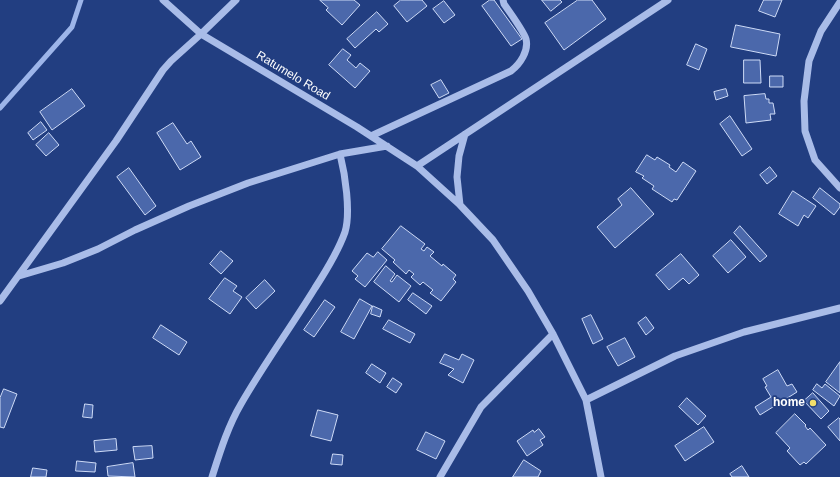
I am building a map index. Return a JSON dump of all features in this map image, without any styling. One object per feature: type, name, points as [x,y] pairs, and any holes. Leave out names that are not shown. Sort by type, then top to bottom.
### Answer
[{"type":"street","name":"Ratumelo Road","points":[[163,0],[201,34],[371,136],[417,166],[460,204],[493,240],[528,291],[553,334],[586,400],[601,477]]},
{"type":"street","points":[[0,300],[19,276],[116,141],[163,70],[236,0]]},
{"type":"street","points":[[371,136],[518,66],[523,58],[526,39],[504,4],[504,0]]},
{"type":"street","points":[[417,166],[668,0]]},
{"type":"street","points":[[840,2],[821,32],[809,61],[804,101],[805,131],[815,160],[840,188]]},
{"type":"street","points":[[460,204],[457,177],[459,156],[465,134]]},
{"type":"street","points":[[19,276],[63,263],[98,249],[188,206],[248,183],[340,154],[387,146]]},
{"type":"street","points":[[212,477],[221,448],[240,405],[320,280],[345,232],[347,217],[345,181],[340,154]]},
{"type":"street","points":[[586,400],[675,356],[744,332],[840,308]]},
{"type":"street","points":[[440,477],[481,407],[553,334]]},
{"type":"building","points":[[320,0],[354,0],[360,5],[342,25],[326,10],[328,8]]},
{"type":"building","points":[[401,0],[422,0],[427,6],[407,22],[394,6]]},
{"type":"building","points":[[490,0],[494,0],[522,39],[511,46],[482,6]]},
{"type":"building","points":[[542,0],[560,0],[562,2],[551,11]]},
{"type":"building","points":[[578,0],[592,0],[606,19],[564,50],[545,23]]},
{"type":"building","points":[[764,0],[782,0],[775,17],[759,11]]},
{"type":"building","points":[[444,1],[455,15],[444,23],[433,9]]},
{"type":"building","points":[[377,12],[388,24],[379,32],[376,29],[355,48],[347,39]]},
{"type":"building","points":[[736,25],[780,34],[776,56],[731,47]]},
{"type":"building","points":[[696,44],[707,49],[699,70],[687,65]]},
{"type":"building","points":[[343,49],[351,55],[347,60],[356,68],[360,63],[370,71],[355,88],[329,65]]},
{"type":"building","points":[[744,60],[760,60],[761,83],[744,83]]},
{"type":"building","points":[[770,76],[783,76],[783,87],[770,87]]},
{"type":"building","points":[[441,80],[449,93],[439,98],[431,85]]},
{"type":"building","points":[[72,89],[85,106],[52,130],[40,112]]},
{"type":"building","points":[[726,89],[728,96],[716,100],[714,92]]},
{"type":"building","points":[[765,94],[766,99],[769,99],[769,103],[773,103],[775,114],[770,114],[771,120],[746,123],[744,96]]},
{"type":"building","points":[[730,116],[752,149],[742,156],[720,124]]},
{"type":"building","points":[[41,122],[47,130],[33,140],[28,133]]},
{"type":"building","points":[[173,123],[187,144],[191,141],[201,157],[180,170],[157,133]]},
{"type":"building","points":[[49,133],[59,145],[46,156],[36,145]]},
{"type":"building","points":[[647,155],[655,160],[657,157],[670,165],[669,167],[676,172],[683,162],[696,171],[677,200],[674,199],[672,202],[652,189],[654,186],[642,178],[644,176],[636,172]]},
{"type":"building","points":[[770,167],[777,176],[767,184],[760,175]]},
{"type":"building","points":[[129,168],[156,206],[145,215],[117,177]]},
{"type":"building","points":[[631,188],[654,214],[615,248],[597,227],[622,205],[618,199]]},
{"type":"building","points":[[820,188],[840,204],[840,207],[834,215],[813,198]]},
{"type":"building","points":[[793,191],[816,206],[808,218],[804,215],[798,226],[779,214]]},
{"type":"building","points":[[401,226],[425,244],[421,249],[424,251],[427,247],[434,252],[430,256],[442,266],[443,264],[456,275],[453,279],[456,282],[441,301],[430,293],[433,290],[423,282],[420,285],[411,277],[414,274],[409,270],[406,274],[393,262],[395,260],[382,249]]},
{"type":"building","points":[[740,226],[767,256],[760,262],[734,233]]},
{"type":"building","points":[[731,240],[746,257],[728,273],[713,256]]},
{"type":"building","points":[[221,251],[233,261],[221,274],[210,264]]},
{"type":"building","points":[[378,252],[387,260],[365,287],[355,279],[358,276],[352,271],[367,253],[373,257]]},
{"type":"building","points":[[681,254],[699,275],[689,284],[683,278],[669,290],[656,275]]},
{"type":"building","points":[[386,266],[395,274],[390,281],[392,282],[397,275],[411,286],[399,302],[374,282]]},
{"type":"building","points":[[225,278],[237,286],[233,291],[242,297],[230,314],[209,299]]},
{"type":"building","points":[[265,280],[275,291],[256,309],[246,298]]},
{"type":"building","points":[[413,293],[432,306],[426,314],[408,300]]},
{"type":"building","points":[[360,299],[372,306],[354,339],[341,332]]},
{"type":"building","points":[[325,300],[335,307],[314,337],[304,330]]},
{"type":"building","points":[[373,306],[382,310],[380,317],[371,314]]},
{"type":"building","points":[[591,315],[603,339],[593,344],[582,319]]},
{"type":"building","points":[[646,317],[654,328],[646,335],[638,323]]},
{"type":"building","points":[[389,320],[415,334],[410,343],[383,329]]},
{"type":"building","points":[[161,325],[187,342],[179,355],[153,338]]},
{"type":"building","points":[[625,338],[635,357],[618,366],[607,347]]},
{"type":"building","points":[[445,354],[459,360],[462,354],[474,360],[463,383],[448,375],[454,369],[440,363]]},
{"type":"building","points":[[840,362],[840,393],[826,382]]},
{"type":"building","points":[[372,364],[386,373],[380,383],[366,373]]},
{"type":"building","points":[[778,370],[787,386],[792,384],[797,392],[760,415],[755,407],[771,397],[765,387],[767,386],[763,379]]},
{"type":"building","points":[[393,378],[402,384],[396,393],[387,387]]},
{"type":"building","points":[[817,384],[822,388],[825,384],[840,396],[834,406],[813,390]]},
{"type":"building","points":[[4,389],[17,394],[4,428],[0,427],[0,398]]},
{"type":"building","points":[[813,393],[829,411],[821,419],[804,401]]},
{"type":"building","points":[[687,398],[706,416],[698,425],[679,407]]},
{"type":"building","points":[[85,404],[93,405],[92,418],[83,417]]},
{"type":"building","points":[[318,410],[338,415],[331,441],[311,436]]},
{"type":"building","points":[[795,414],[806,425],[805,426],[808,430],[810,428],[826,445],[806,464],[804,462],[800,465],[787,451],[790,448],[776,433]]},
{"type":"building","points":[[839,418],[840,419],[840,441],[828,427]]},
{"type":"building","points":[[704,427],[714,442],[685,461],[675,446]]},
{"type":"building","points":[[539,429],[545,437],[540,440],[543,445],[527,456],[517,441],[533,430],[534,432]]},
{"type":"building","points":[[426,432],[445,441],[436,459],[417,450]]},
{"type":"building","points":[[116,439],[117,450],[95,452],[94,441]]},
{"type":"building","points":[[152,446],[153,458],[135,460],[133,447]]},
{"type":"building","points":[[333,454],[343,455],[342,465],[331,464]]},
{"type":"building","points":[[524,460],[541,471],[538,477],[513,477]]},
{"type":"building","points":[[77,461],[96,463],[95,472],[76,471]]},
{"type":"building","points":[[133,463],[135,477],[108,476],[107,467]]},
{"type":"building","points":[[742,466],[749,477],[732,477],[730,474]]},
{"type":"building","points":[[33,468],[47,470],[46,477],[31,477]]},
{"type":"waterway","points":[[0,108],[72,27],[81,0]]},
{"type":"place","name":"home","points":[[813,403]]}]
